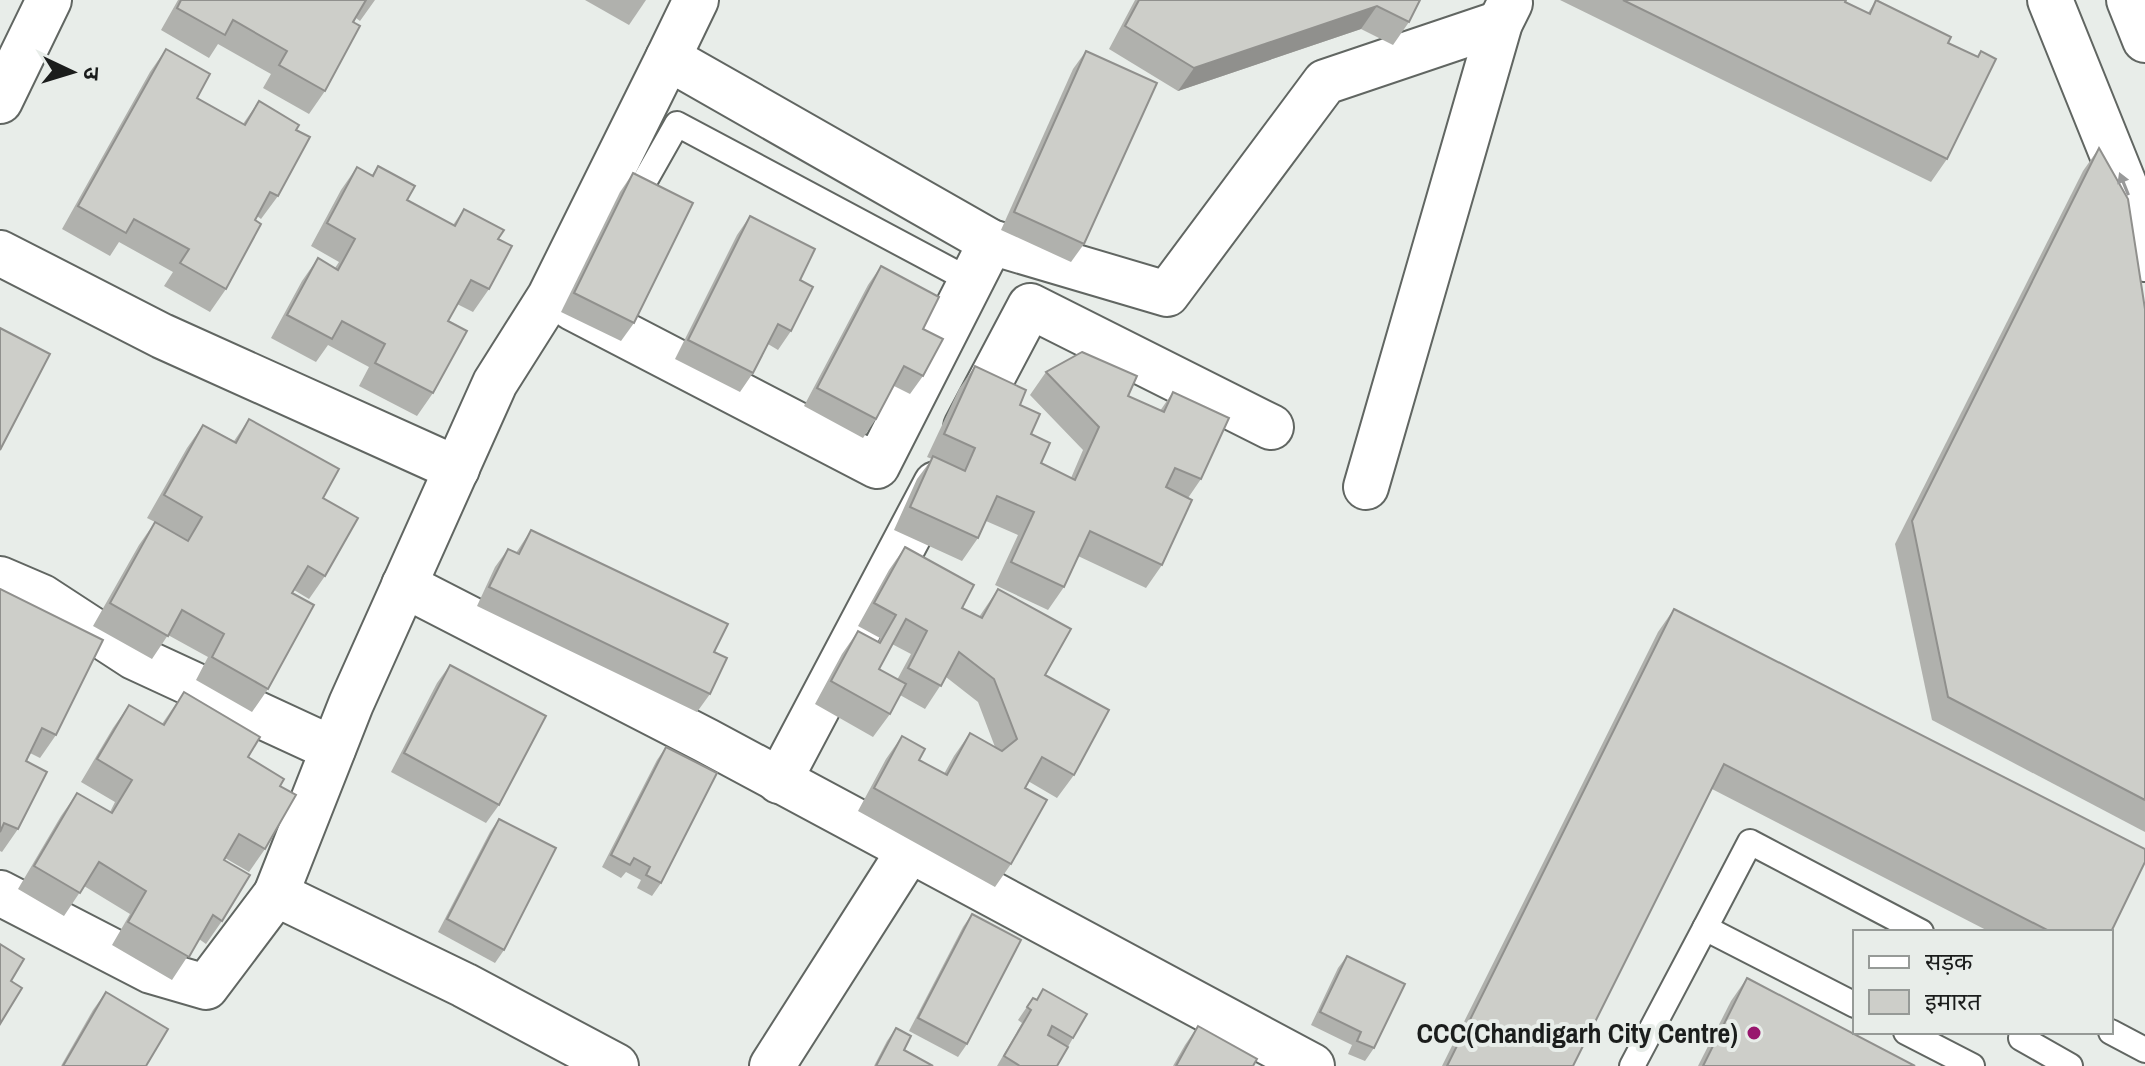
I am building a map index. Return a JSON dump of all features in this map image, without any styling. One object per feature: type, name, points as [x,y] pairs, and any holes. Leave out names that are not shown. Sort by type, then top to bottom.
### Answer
[{"type":"street","points":[[0,101],[49,0]]},
{"type":"street","points":[[0,893],[151,971],[206,987],[276,894],[333,749],[495,383],[570,295],[668,58],[696,0]]},
{"type":"street","points":[[2129,0],[2145,40]]},
{"type":"street","points":[[2063,6],[2129,196],[2145,259]]},
{"type":"street","points":[[668,58],[991,242],[1167,294],[1325,82],[1506,11]]},
{"type":"street","points":[[1366,487],[1506,11]]},
{"type":"street","points":[[570,295],[877,466],[991,242]]},
{"type":"street","points":[[0,253],[162,336],[457,469]]},
{"type":"street","points":[[779,781],[1030,306],[1271,427]]},
{"type":"street","points":[[0,579],[42,597],[134,657],[333,749]]},
{"type":"street","points":[[404,585],[1312,1066]]},
{"type":"street","points":[[772,1066],[909,851]]},
{"type":"street","points":[[276,894],[464,985],[616,1066]]},
{"type":"lane","points":[[617,229],[677,124],[971,281]]},
{"type":"lane","points":[[1632,1066],[1750,842],[1917,930]]},
{"type":"lane","points":[[1705,928],[1853,1004]]},
{"type":"lane","points":[[2113,1033],[2145,1050]]},
{"type":"lane","points":[[1910,1034],[1972,1066]]},
{"type":"lane","points":[[2021,1038],[2070,1066]]},
{"type":"building","points":[[181,0],[366,0],[353,22],[360,26],[325,91],[279,65],[287,51],[233,20],[225,35],[177,8]]},
{"type":"building","points":[[1139,0],[1420,0],[1409,22],[1377,6],[1194,68],[1125,26]]},
{"type":"building","points":[[1623,0],[1846,0],[1870,14],[1876,0],[1951,37],[1948,43],[1978,57],[1981,51],[1996,59],[1947,159]]},
{"type":"building","points":[[166,49],[210,74],[197,98],[245,125],[259,101],[299,125],[296,130],[310,137],[278,196],[270,192],[255,220],[261,224],[226,289],[180,263],[189,249],[134,219],[126,233],[78,206]]},
{"type":"building","points":[[1086,51],[1157,83],[1084,244],[1014,212]]},
{"type":"building","points":[[2099,148],[2128,199],[2145,309],[2145,800],[1948,697],[1912,521]]},
{"type":"building","points":[[378,166],[415,186],[407,200],[455,226],[464,209],[504,230],[498,239],[512,246],[489,289],[471,280],[448,321],[467,331],[433,393],[375,363],[385,344],[342,321],[332,339],[287,315],[318,258],[338,270],[355,239],[327,223],[357,167],[373,176]]},
{"type":"building","points":[[633,173],[693,203],[634,323],[574,293]]},
{"type":"building","points":[[750,216],[815,249],[800,280],[813,287],[791,331],[778,324],[753,373],[688,340]]},
{"type":"building","points":[[881,266],[939,297],[923,329],[943,339],[923,376],[904,366],[876,419],[817,388]]},
{"type":"building","points":[[0,328],[50,354],[0,450]]},
{"type":"building","points":[[1082,352],[1137,376],[1128,396],[1164,412],[1173,392],[1229,418],[1201,479],[1175,468],[1166,487],[1192,500],[1162,565],[1090,531],[1064,587],[1011,562],[1034,512],[997,496],[978,538],[910,507],[933,456],[965,471],[975,448],[944,434],[975,366],[1026,390],[1020,405],[1040,414],[1031,434],[1050,443],[1041,463],[1075,480],[1099,427],[1046,372]]},
{"type":"building","points":[[249,419],[339,469],[323,498],[358,518],[325,576],[308,566],[292,593],[314,605],[268,689],[212,657],[224,634],[182,610],[168,636],[110,603],[155,522],[188,541],[202,517],[164,495],[203,425],[236,443]]},
{"type":"building","points":[[531,530],[728,624],[714,652],[727,658],[710,694],[489,587],[508,549],[519,554]]},
{"type":"building","points":[[905,547],[974,585],[962,608],[982,618],[998,589],[1071,629],[1045,675],[1109,710],[1074,775],[1042,757],[1025,788],[1047,800],[1011,864],[874,788],[902,736],[925,749],[919,760],[947,775],[970,733],[1002,751],[1017,739],[994,679],[959,652],[941,686],[908,668],[927,631],[906,619],[879,669],[906,684],[890,714],[831,681],[858,631],[880,643],[896,615],[874,603]]},
{"type":"building","points":[[0,589],[103,640],[56,735],[42,728],[26,761],[47,772],[18,829],[4,823],[0,832]]},
{"type":"building","points":[[1674,609],[2145,849],[2145,862],[2112,930],[2047,930],[1724,764],[1573,1066],[1447,1066]]},
{"type":"building","points":[[450,665],[546,716],[499,805],[404,753]]},
{"type":"building","points":[[184,692],[260,737],[248,757],[284,779],[280,786],[296,795],[265,849],[239,834],[224,860],[250,875],[222,921],[213,915],[189,957],[128,922],[146,891],[99,862],[80,893],[34,866],[77,793],[112,813],[132,780],[97,759],[129,705],[164,725]]},
{"type":"building","points":[[666,747],[717,773],[661,883],[646,875],[650,867],[634,858],[630,865],[611,855]]},
{"type":"building","points":[[499,819],[556,848],[504,950],[447,919]]},
{"type":"building","points":[[972,914],[1021,940],[967,1044],[918,1018]]},
{"type":"building","points":[[0,944],[24,959],[11,981],[22,988],[0,1024]]},
{"type":"building","points":[[1347,956],[1405,984],[1374,1048],[1357,1041],[1361,1032],[1320,1012]]},
{"type":"building","points":[[1747,978],[1915,1066],[1703,1066]]},
{"type":"building","points":[[1043,989],[1087,1014],[1073,1038],[1052,1026],[1048,1035],[1068,1047],[1057,1066],[1020,1066],[1004,1056],[1031,1010],[1027,1007],[1033,998],[1037,1000]]},
{"type":"building","points":[[106,992],[168,1029],[146,1066],[63,1066]]},
{"type":"building","points":[[1198,1026],[1257,1059],[1253,1066],[1176,1066]]},
{"type":"building","points":[[896,1028],[911,1036],[904,1050],[933,1066],[876,1066]]},
{"type":"place","name":"CCC(Chandigarh City Centre)","points":[[1754,1033]]}]
